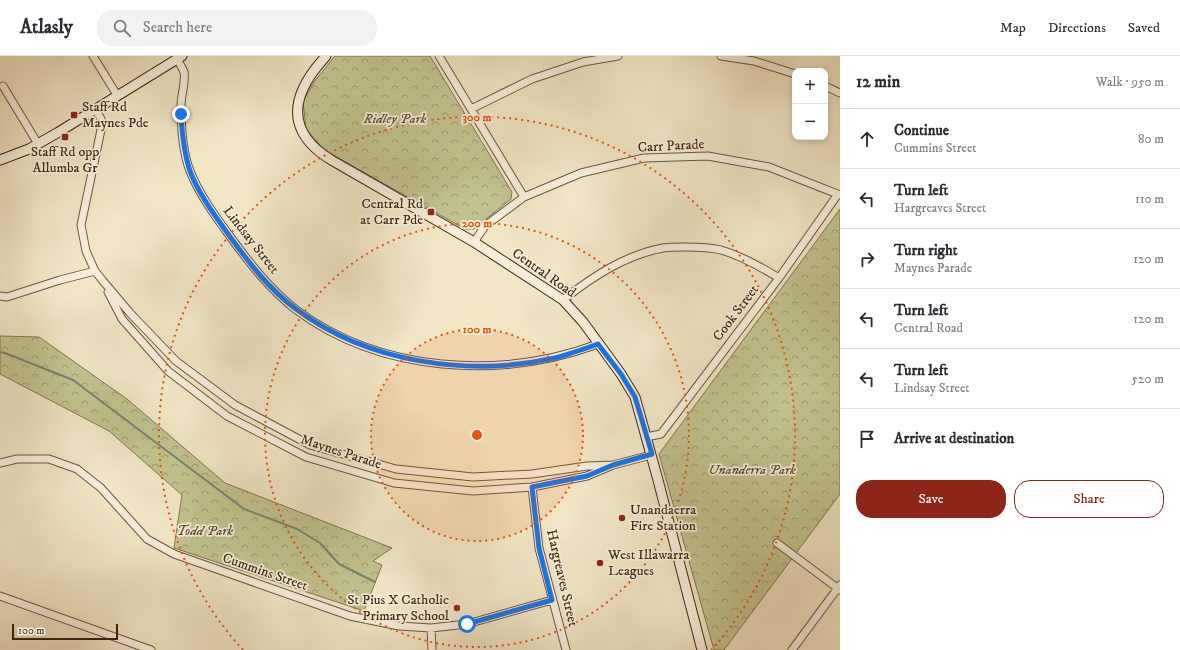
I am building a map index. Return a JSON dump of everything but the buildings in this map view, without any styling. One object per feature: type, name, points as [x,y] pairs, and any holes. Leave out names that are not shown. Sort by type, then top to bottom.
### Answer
[{"type":"main road","name":"Central Road","points":[[326,56],[310,76],[299,98],[299,121],[301,131],[306,139],[321,154],[474,242],[563,300],[578,315],[621,374],[635,397],[652,454],[702,650]]},
{"type":"main road","points":[[0,160],[38,144],[179,57]]},
{"type":"street","points":[[93,56],[117,96]]},
{"type":"street","points":[[438,56],[524,197]]},
{"type":"street","points":[[471,109],[532,79],[583,62],[618,56]]},
{"type":"street","points":[[721,56],[754,61],[792,73]]},
{"type":"street","name":"Lindsay Street","points":[[179,57],[184,73],[181,104],[182,130],[185,152],[190,171],[210,209],[252,267],[270,286],[296,309],[332,332],[369,347],[400,357],[438,363],[488,366],[522,363],[555,358],[598,344]]},
{"type":"street","points":[[3,86],[38,144]]},
{"type":"street","points":[[828,87],[840,93]]},
{"type":"street","name":"Maynes Parade","points":[[95,109],[101,118],[102,125],[81,225],[86,251],[95,271],[130,313],[176,361],[235,405],[310,445],[396,469],[473,477],[532,474],[587,466],[613,465]]},
{"type":"street","name":"Carr Parade","points":[[474,242],[485,226],[524,197],[581,173],[644,158],[708,156],[769,168],[839,195]]},
{"type":"street","name":"Cook Street","points":[[646,437],[661,434],[779,278],[839,195]]},
{"type":"street","points":[[563,300],[581,286],[613,266],[637,255],[664,248],[698,246],[721,250],[754,263],[779,278]]},
{"type":"street","points":[[0,296],[7,297],[60,280],[95,271]]},
{"type":"street","name":"Maynes Parade","points":[[103,282],[122,319],[168,371],[228,416],[306,457],[394,483],[473,491],[532,487],[587,476],[613,465],[652,454]]},
{"type":"street","name":"Cummins Street","points":[[0,463],[17,459],[49,459],[77,469],[101,488],[147,539],[174,554],[350,616],[400,626],[431,628],[467,624],[552,600]]},
{"type":"street","name":"Hargreaves Street","points":[[532,487],[539,548],[566,650]]},
{"type":"street","points":[[777,543],[839,588],[792,650]]},
{"type":"street","points":[[0,596],[151,650]]},
{"type":"street","points":[[431,628],[432,650]]},
{"type":"green space","name":"Ridley Park","points":[[335,56],[430,56],[512,192],[511,199],[474,229],[465,229],[324,150],[306,129],[303,101],[314,82]]},
{"type":"green space","name":"Unanderra Park","points":[[840,209],[840,494],[724,650],[714,650],[659,454]]},
{"type":"green space","name":"Todd Park","points":[[0,336],[39,337],[127,399],[225,483],[392,548],[373,561],[382,565],[364,611],[174,548],[182,495],[109,431],[0,374]]},
{"type":"waterway","points":[[0,352],[73,380],[244,509],[297,529],[320,543],[339,564],[375,582]]},
{"type":"place","name":"Staff Rd Maynes Pde","points":[[74,115]]},
{"type":"place","name":"Staff Rd opp Allumba Gr","points":[[65,137]]},
{"type":"place","name":"Central Rd at Carr Pde","points":[[431,212]]},
{"type":"place","name":"Unandaerra Fire Station","points":[[622,518]]},
{"type":"place","name":"West Illawarra Leagues","points":[[600,563]]},
{"type":"place","name":"St Pius X Catholic Primary School","points":[[457,608]]},
{"type":"route","points":[[181,114],[185,152],[190,171],[210,209],[252,267],[270,286],[296,309],[332,332],[369,347],[400,357],[462,365],[488,366],[555,358],[598,344],[621,374],[635,397],[652,454],[613,465],[587,476],[532,487],[539,548],[552,600],[467,624]]}]
